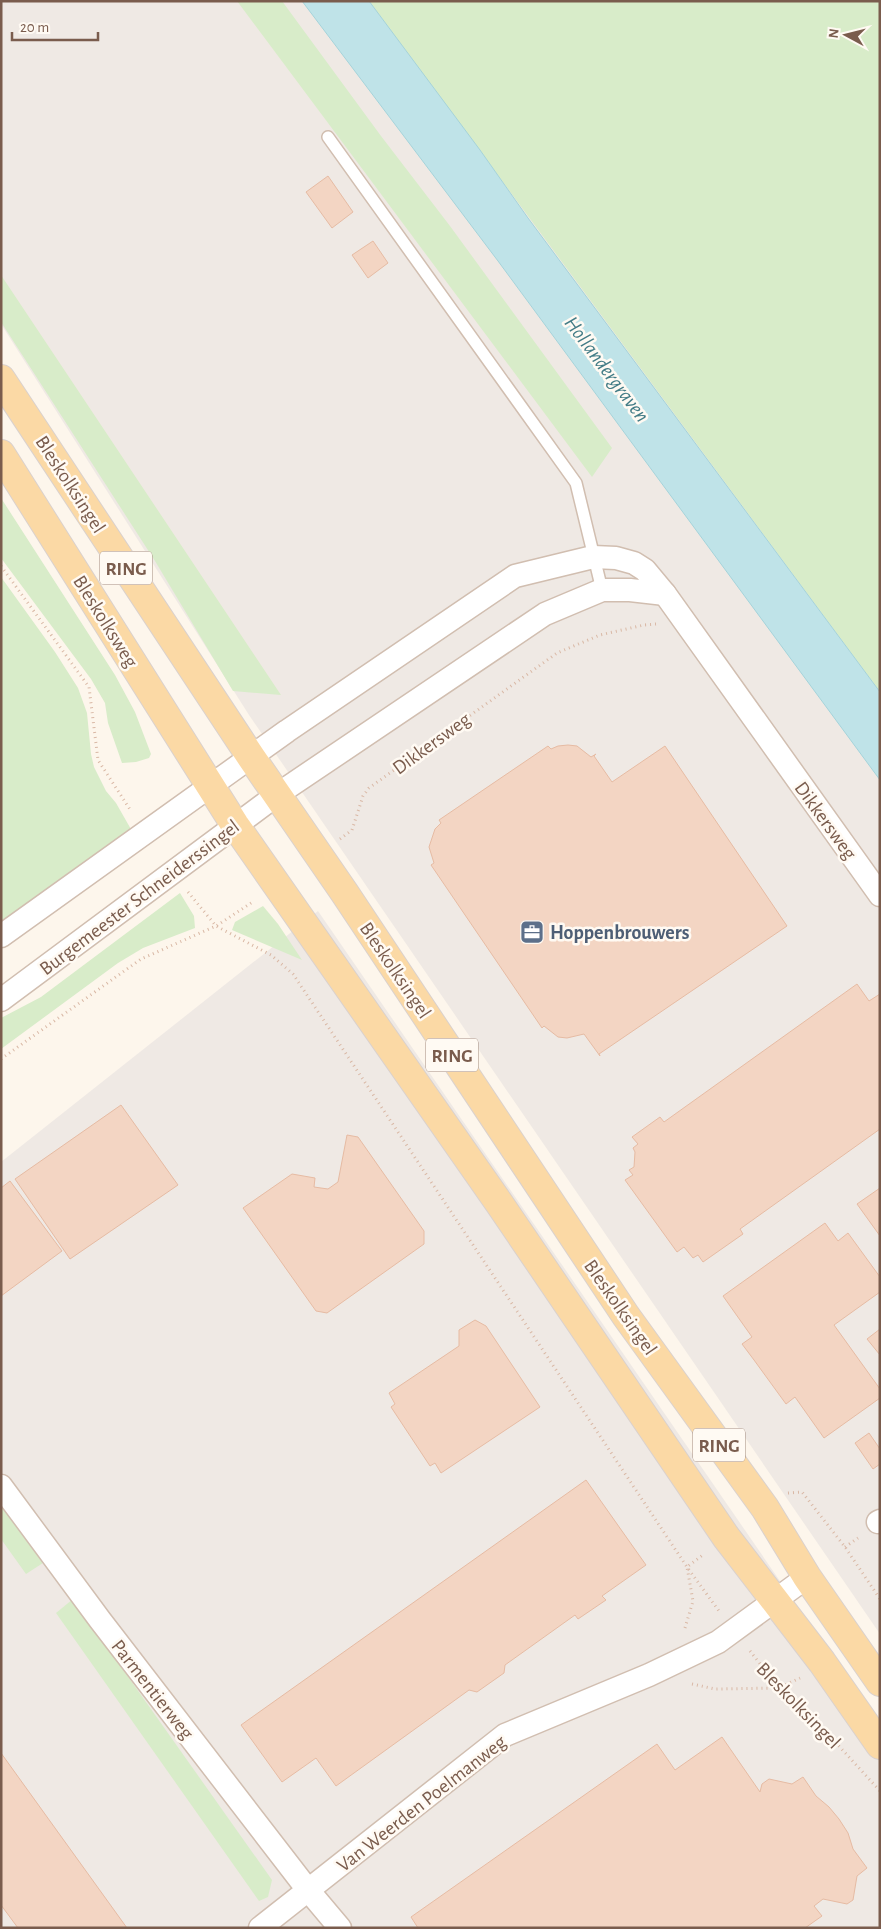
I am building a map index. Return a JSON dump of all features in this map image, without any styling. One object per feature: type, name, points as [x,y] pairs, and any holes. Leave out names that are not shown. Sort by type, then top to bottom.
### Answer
[{"type":"main road","name":"Bleskolksingel","points":[[1,379],[251,757],[278,794],[626,1316],[765,1508],[808,1577],[880,1682]]},
{"type":"main road","name":"Bleskolksweg","points":[[1,454],[211,787]]},
{"type":"main road","name":"Bleskolksingel","points":[[211,787],[235,825],[499,1203],[726,1537],[822,1662],[880,1745]]},
{"type":"street","name":"Dikkersweg","points":[[251,757],[514,576],[593,557],[616,558],[645,570],[665,594],[880,895]]},
{"type":"street","name":"Dikkersweg","points":[[278,794],[545,614],[602,590],[630,590],[665,594]]},
{"type":"street","points":[[1,936],[251,757]]},
{"type":"street","name":"Burgemeester Schneiderssingel","points":[[1,1000],[278,794]]},
{"type":"street","name":"Parmentierweg","points":[[1,1486],[100,1620],[308,1890],[340,1928]]},
{"type":"street","name":"Van Weerden Poelmanweg","points":[[260,1928],[505,1735],[649,1675],[718,1642],[808,1577]]},
{"type":"lane","points":[[328,137],[576,483],[602,590]]},
{"type":"path","points":[[1,566],[89,687],[98,760],[146,832]]},
{"type":"path","name":"Dikkersweg","points":[[318,854],[352,830],[363,796],[369,788],[556,653],[600,635],[644,625],[686,623]]},
{"type":"path","name":"Bleskolksingel","points":[[173,871],[216,926],[271,954],[293,974],[682,1558],[733,1631],[779,1688],[838,1745],[880,1791]]},
{"type":"path","points":[[1,1060],[142,959],[216,926],[276,884]]},
{"type":"path","points":[[649,1675],[715,1688],[779,1688]]},
{"type":"shaded area","points":[[1,1],[384,1],[880,681],[880,1634],[249,715],[1,324]]},
{"type":"shaded area","points":[[318,911],[880,1726],[880,1928],[1,1928],[1,1162]]},
{"type":"green space","points":[[237,1],[282,1],[450,226],[612,448],[592,477]]},
{"type":"green space","points":[[369,1],[880,1],[880,692]]},
{"type":"green space","points":[[1,275],[281,695],[233,691],[155,561],[1,322]]},
{"type":"green space","points":[[1,498],[115,675],[135,712],[151,754],[149,758],[136,762],[122,763],[108,723],[105,703],[91,679],[1,558]]},
{"type":"green space","points":[[1,577],[55,652],[78,688],[87,713],[94,767],[106,791],[116,803],[132,831],[1,922]]},
{"type":"green space","points":[[180,893],[194,916],[195,928],[143,948],[118,963],[1,1049],[1,1018],[41,997]]},
{"type":"green space","points":[[263,906],[278,924],[302,960],[232,930],[235,922]]},
{"type":"green space","points":[[1,1496],[46,1561],[26,1574],[1,1539]]},
{"type":"green space","points":[[73,1599],[272,1880],[268,1897],[259,1901],[56,1613]]},
{"type":"water","name":"Hollandergraven","points":[[302,1],[369,1],[480,150],[528,218],[880,692],[880,780],[498,261]]},
{"type":"building","points":[[328,176],[353,212],[332,228],[306,192]]},
{"type":"building","points":[[373,241],[388,263],[368,278],[352,255]]},
{"type":"building","points":[[568,745],[577,746],[591,757],[596,754],[594,756],[612,782],[665,746],[787,926],[599,1054],[600,1056],[584,1034],[567,1038],[558,1037],[544,1026],[542,1028],[431,865],[434,863],[429,847],[435,829],[441,823],[439,820],[548,746],[551,749]]},
{"type":"building","points":[[857,984],[869,1001],[880,994],[880,1129],[740,1229],[743,1234],[703,1262],[698,1255],[693,1258],[684,1247],[677,1252],[625,1180],[633,1175],[629,1170],[634,1167],[635,1152],[633,1148],[638,1144],[632,1137],[660,1117],[664,1122]]},
{"type":"building","points":[[121,1105],[178,1185],[70,1259],[15,1179]]},
{"type":"building","points":[[347,1135],[358,1137],[424,1231],[424,1244],[327,1313],[316,1311],[243,1208],[292,1174],[315,1178],[314,1187],[328,1189],[338,1182]]},
{"type":"building","points":[[10,1181],[62,1251],[1,1296],[1,1188]]},
{"type":"building","points":[[880,1188],[880,1236],[857,1204]]},
{"type":"building","points":[[825,1223],[838,1241],[848,1233],[880,1277],[880,1292],[834,1325],[880,1389],[880,1398],[824,1438],[795,1397],[786,1404],[742,1344],[752,1337],[723,1296]]},
{"type":"building","points":[[475,1320],[486,1326],[540,1407],[441,1473],[435,1463],[430,1466],[391,1407],[395,1404],[389,1393],[459,1346],[459,1330]]},
{"type":"building","points":[[880,1329],[880,1355],[867,1339]]},
{"type":"building","points":[[869,1433],[880,1449],[880,1464],[873,1469],[855,1443]]},
{"type":"building","points":[[586,1480],[646,1565],[602,1596],[606,1600],[578,1619],[575,1615],[505,1665],[504,1673],[477,1692],[469,1690],[336,1786],[316,1758],[282,1782],[241,1725]]},
{"type":"building","points":[[722,1737],[760,1792],[762,1784],[769,1779],[792,1784],[803,1777],[816,1796],[839,1819],[848,1833],[853,1849],[867,1868],[857,1876],[853,1900],[847,1904],[823,1899],[814,1906],[822,1916],[805,1928],[418,1928],[411,1917],[657,1744],[675,1770]]},
{"type":"building","points":[[1,1753],[127,1928],[18,1928],[1,1905]]},
{"type":"place","name":"Hoppenbrouwers","points":[[532,932]]}]
